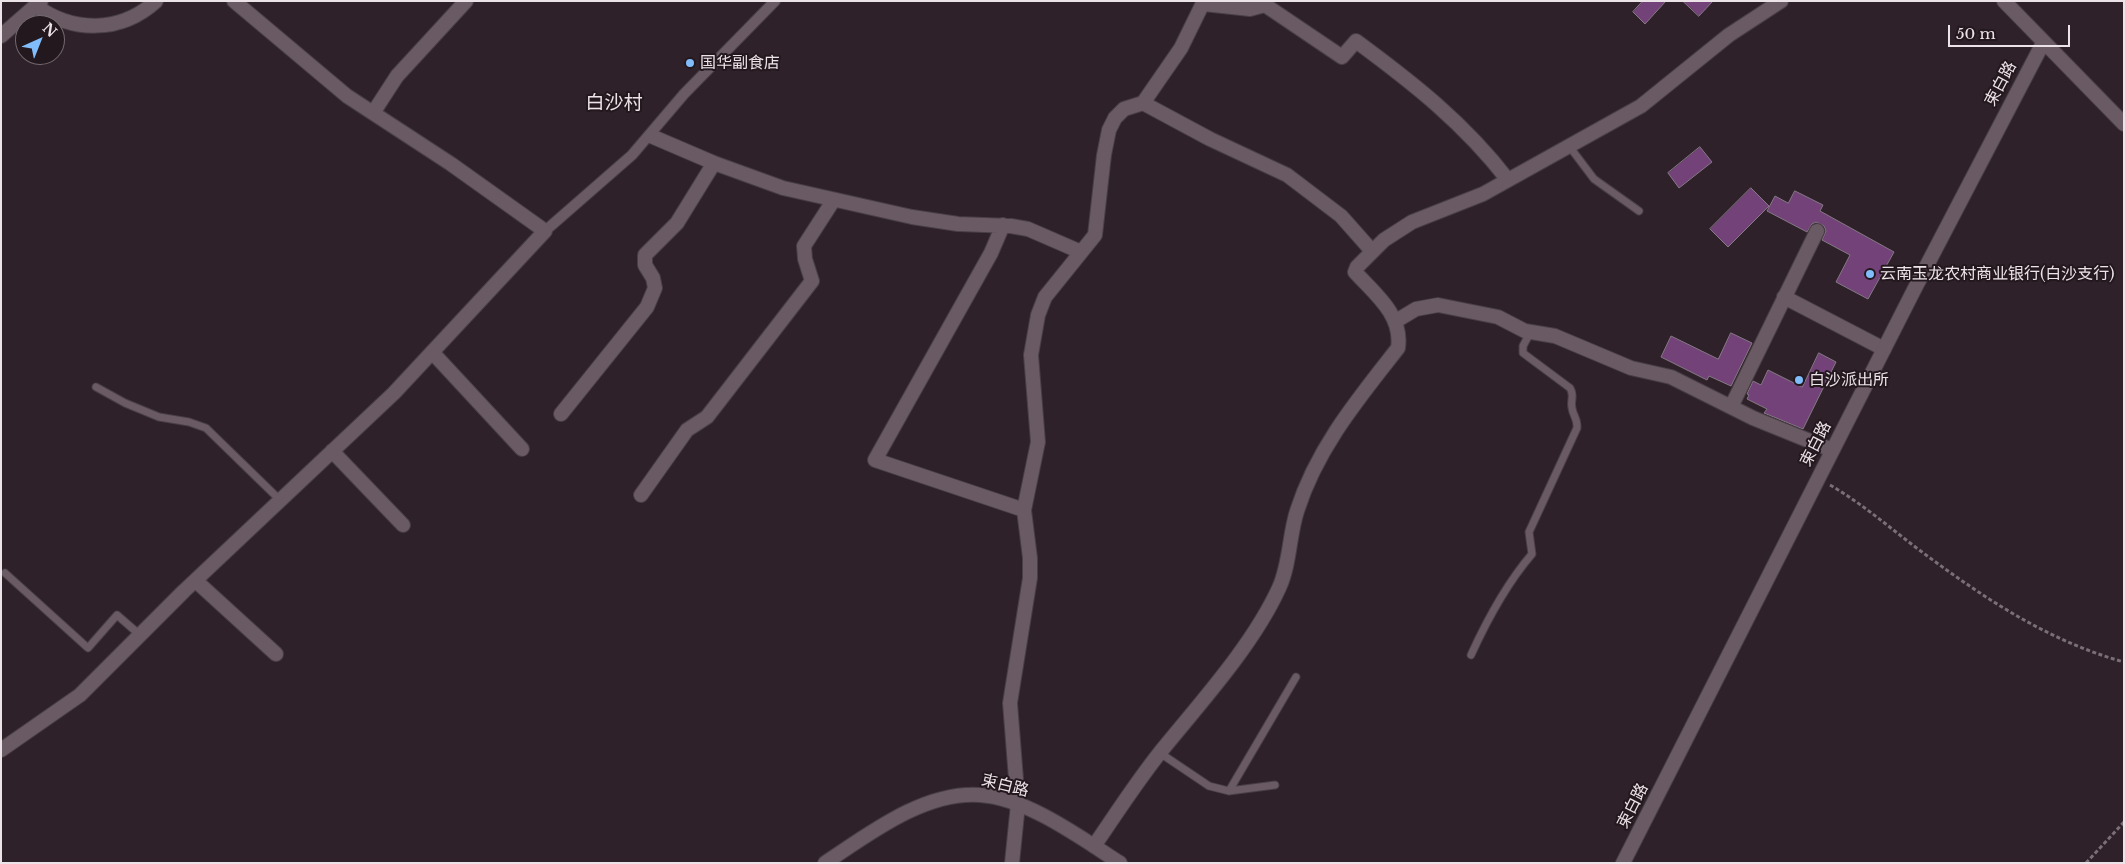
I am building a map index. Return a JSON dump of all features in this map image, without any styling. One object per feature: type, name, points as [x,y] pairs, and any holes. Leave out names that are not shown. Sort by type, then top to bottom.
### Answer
[{"type":"street","points":[[1,36],[39,4],[60,21],[88,27],[103,26],[128,19],[156,1]]},
{"type":"street","points":[[234,1],[324,78],[373,113],[451,164],[544,231]]},
{"type":"street","points":[[373,113],[397,76],[466,1]]},
{"type":"street","points":[[1,750],[80,695],[280,500],[394,393],[544,231],[651,136],[690,88],[776,1]]},
{"type":"street","points":[[1094,846],[1160,753],[1246,643],[1280,588],[1296,513],[1308,483],[1337,427],[1398,348],[1399,337],[1396,321],[1383,302],[1355,272],[1356,266],[1372,251],[1412,222],[1469,201],[1641,106],[1729,35],[1781,1]]},
{"type":"street","points":[[2004,1],[2124,124]]},
{"type":"street","points":[[1012,863],[1018,804],[1010,703],[1030,578],[1030,558],[1024,510],[1038,442],[1031,354],[1033,334],[1045,297],[1095,235],[1098,226],[1104,156],[1109,130],[1115,118],[1124,109],[1143,103],[1181,48],[1204,2],[1250,9],[1265,5],[1342,58],[1356,41],[1414,84],[1450,115],[1508,180]]},
{"type":"street","name":"束白路","points":[[1623,863],[1832,450],[2043,43]]},
{"type":"street","points":[[1143,103],[1210,139],[1287,175],[1340,216],[1372,251]]},
{"type":"street","points":[[651,136],[714,163],[783,188],[833,201],[948,222],[1003,225],[1028,229],[1081,252]]},
{"type":"street","points":[[561,414],[647,307],[655,288],[645,265],[645,255],[677,223],[714,163]]},
{"type":"street","points":[[641,495],[687,430],[707,417],[812,281],[805,259],[804,246],[833,201]]},
{"type":"street","points":[[1003,225],[991,253],[875,460],[1024,510]]},
{"type":"street","points":[[1731,407],[1817,230]]},
{"type":"street","points":[[1784,298],[1884,349]]},
{"type":"street","points":[[1396,321],[1416,308],[1438,305],[1498,317],[1530,333],[1549,334],[1631,368],[1671,377],[1731,407],[1832,450]]},
{"type":"street","points":[[432,352],[522,449]]},
{"type":"street","points":[[332,451],[403,525]]},
{"type":"street","points":[[196,581],[276,654]]},
{"type":"street","name":"束白路","points":[[825,863],[890,820],[927,804],[980,794],[1018,804],[1048,818],[1120,863]]},
{"type":"lane","points":[[1569,146],[1594,179],[1640,212]]},
{"type":"lane","points":[[1471,655],[1485,627],[1522,565],[1532,554],[1529,532],[1577,428],[1578,421],[1572,408],[1574,394],[1570,388],[1523,353],[1523,346],[1530,333]]},
{"type":"lane","points":[[96,387],[125,403],[159,417],[189,422],[206,428],[280,500]]},
{"type":"lane","points":[[5,573],[88,648],[117,615],[140,635]]},
{"type":"lane","points":[[1229,791],[1296,677]]},
{"type":"lane","points":[[1160,753],[1210,786],[1229,791],[1275,785]]},
{"type":"path","points":[[1821,472],[1828,483],[1869,510],[1935,562],[1990,600],[2050,635],[2096,654],[2124,662]]},
{"type":"path","points":[[2086,863],[2124,822]]},
{"type":"building","points":[[1643,1],[1666,1],[1645,24],[1633,12]]},
{"type":"building","points":[[1683,1],[1713,1],[1699,16]]},
{"type":"building","points":[[1700,147],[1712,162],[1679,188],[1668,173]]},
{"type":"building","points":[[1751,188],[1769,206],[1728,247],[1710,229]]},
{"type":"building","points":[[1795,191],[1823,205],[1820,211],[1894,252],[1868,299],[1836,282],[1850,255],[1822,240],[1826,231],[1824,226],[1816,222],[1812,224],[1807,232],[1767,211],[1775,196],[1788,203]]},
{"type":"building","points":[[1731,333],[1752,343],[1731,386],[1709,376],[1707,380],[1661,357],[1671,336],[1718,359]]},
{"type":"building","points":[[1819,353],[1836,362],[1803,429],[1764,413],[1767,409],[1747,399],[1749,395],[1747,394],[1753,381],[1761,385],[1768,370],[1802,387]]},
{"type":"place","name":"国华副食店","points":[[690,63]]},
{"type":"place","name":"云南玉龙农村商业银行(白沙支行)","points":[[1870,274]]},
{"type":"place","name":"白沙派出所","points":[[1799,380]]},
{"type":"district","name":"白沙村","points":[[614,104]]}]
